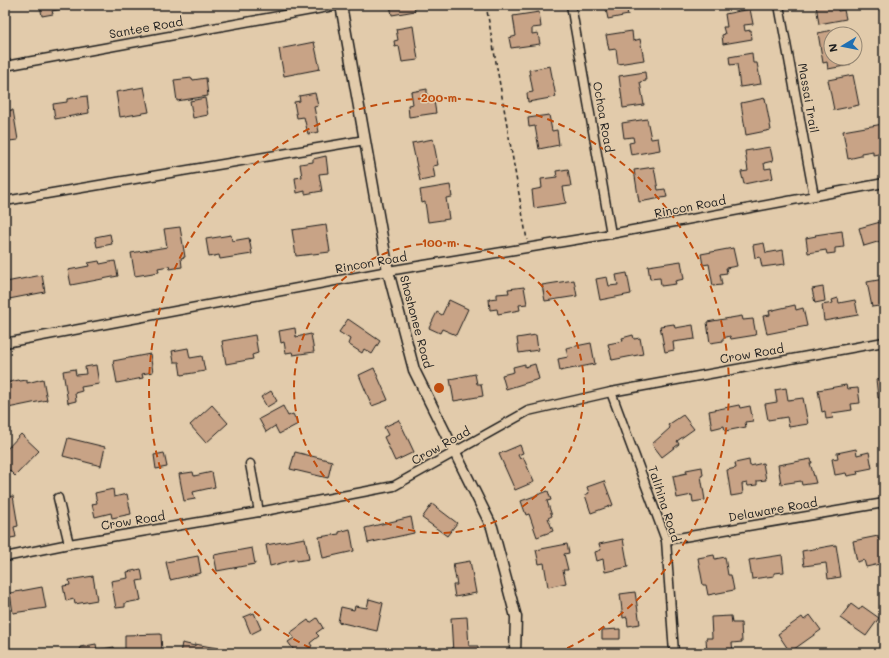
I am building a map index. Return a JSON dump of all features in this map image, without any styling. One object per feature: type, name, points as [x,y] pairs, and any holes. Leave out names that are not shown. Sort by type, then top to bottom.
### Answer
[{"type":"street","name":"Santee Road","points":[[5,66],[340,5]]},
{"type":"street","name":"Shoshonee Road","points":[[340,5],[388,271],[414,370],[453,452],[492,527],[516,617],[515,653]]},
{"type":"street","name":"Ochoa Road","points":[[571,5],[611,234]]},
{"type":"street","name":"Massai Trail","points":[[779,5],[814,196]]},
{"type":"street","points":[[5,201],[365,140]]},
{"type":"street","name":"Rincon Road","points":[[5,343],[388,271],[611,234],[884,184]]},
{"type":"street","name":"Crow Road","points":[[5,557],[69,544],[259,512],[394,486],[528,411],[611,392],[884,342]]},
{"type":"street","name":"Talihina Road","points":[[611,392],[666,540],[674,653]]},
{"type":"street","points":[[250,464],[259,512]]},
{"type":"street","points":[[58,498],[69,544]]},
{"type":"street","name":"Delaware Road","points":[[666,540],[884,503]]},
{"type":"path","points":[[486,5],[528,248]]},
{"type":"building","points":[[40,5],[74,5],[74,7],[52,11],[53,14],[42,16]]},
{"type":"building","points":[[390,5],[414,5],[415,11],[392,15]]},
{"type":"building","points":[[605,5],[626,5],[628,15],[608,19]]},
{"type":"building","points":[[816,5],[837,5],[838,11],[844,10],[846,19],[819,24]]},
{"type":"building","points":[[750,9],[753,24],[744,25],[745,31],[751,30],[752,39],[723,44],[722,35],[725,34],[723,27],[727,27],[725,14]]},
{"type":"building","points":[[539,12],[541,27],[532,28],[532,34],[538,33],[540,44],[511,48],[509,38],[516,36],[513,16]]},
{"type":"building","points":[[413,26],[418,60],[402,62],[399,46],[395,47],[394,41],[398,40],[396,29]]},
{"type":"building","points":[[632,31],[633,41],[640,39],[644,60],[618,64],[616,49],[609,50],[606,35]]},
{"type":"building","points":[[823,32],[823,63],[818,33]]},
{"type":"building","points":[[314,42],[320,69],[284,76],[279,49]]},
{"type":"building","points":[[752,53],[753,63],[757,63],[761,84],[740,87],[737,64],[730,65],[729,57]]},
{"type":"building","points":[[550,66],[556,97],[528,102],[527,93],[533,92],[529,70]]},
{"type":"building","points":[[828,66],[844,66],[828,69]]},
{"type":"building","points":[[645,72],[646,81],[640,82],[644,105],[623,108],[619,76]]},
{"type":"building","points":[[853,75],[859,105],[834,110],[828,80]]},
{"type":"building","points":[[192,78],[193,80],[206,78],[208,96],[177,101],[174,80]]},
{"type":"building","points":[[144,87],[149,112],[120,117],[116,92]]},
{"type":"building","points":[[427,89],[427,102],[434,101],[436,113],[409,117],[408,105],[413,104],[411,92]]},
{"type":"building","points":[[315,93],[318,106],[314,107],[319,132],[308,134],[304,117],[297,118],[294,102],[300,101],[299,96]]},
{"type":"building","points":[[87,96],[89,113],[55,119],[53,104],[67,102],[67,99]]},
{"type":"building","points":[[205,98],[208,115],[193,118],[190,101]]},
{"type":"building","points":[[765,98],[771,130],[746,135],[741,103]]},
{"type":"building","points":[[13,110],[18,140],[9,141],[9,137],[5,138],[5,111]]},
{"type":"building","points":[[549,115],[552,131],[557,130],[559,145],[539,149],[535,126],[529,127],[528,118]]},
{"type":"building","points":[[647,119],[651,139],[658,138],[660,150],[631,155],[629,143],[634,142],[633,137],[624,138],[622,123]]},
{"type":"building","points":[[883,124],[884,153],[873,155],[873,151],[861,153],[861,156],[848,159],[843,131]]},
{"type":"building","points":[[433,139],[438,165],[433,166],[435,178],[420,181],[412,143]]},
{"type":"building","points":[[770,147],[773,161],[764,163],[765,169],[771,168],[773,178],[744,184],[741,172],[748,171],[745,151]]},
{"type":"building","points":[[326,156],[328,173],[319,174],[322,191],[305,194],[305,191],[297,193],[295,178],[302,177],[300,164],[313,162],[313,159]]},
{"type":"building","points":[[654,167],[658,190],[665,189],[667,197],[639,202],[634,170]]},
{"type":"building","points":[[568,169],[571,186],[563,187],[566,203],[534,208],[532,190],[542,188],[541,179],[557,177],[556,171]]},
{"type":"building","points":[[450,185],[452,197],[446,198],[449,219],[428,222],[425,202],[422,203],[420,190]]},
{"type":"building","points":[[884,221],[884,240],[864,246],[859,228]]},
{"type":"building","points":[[326,225],[330,252],[296,256],[292,230]]},
{"type":"building","points":[[180,227],[185,257],[181,258],[182,267],[170,269],[169,266],[158,268],[159,272],[135,276],[131,253],[167,247],[164,229]]},
{"type":"building","points":[[842,231],[844,247],[835,248],[835,253],[827,254],[826,250],[808,253],[806,238],[816,236],[815,235]]},
{"type":"building","points":[[110,234],[112,244],[97,247],[95,237]]},
{"type":"building","points":[[231,235],[232,241],[249,238],[252,254],[220,259],[219,255],[209,257],[206,239]]},
{"type":"building","points":[[764,243],[766,253],[783,250],[785,264],[762,267],[760,257],[755,258],[753,245]]},
{"type":"building","points":[[733,248],[737,266],[726,268],[727,273],[720,274],[722,285],[713,286],[709,264],[703,265],[701,254]]},
{"type":"building","points":[[99,261],[100,264],[115,261],[118,276],[71,285],[68,270],[89,266],[88,263]]},
{"type":"building","points":[[681,261],[684,279],[675,281],[676,284],[661,286],[660,278],[650,279],[648,266]]},
{"type":"building","points":[[627,273],[631,294],[600,300],[596,279],[607,277],[609,286],[618,285],[616,275]]},
{"type":"building","points":[[42,275],[45,292],[9,299],[6,282]]},
{"type":"building","points":[[884,279],[884,312],[880,313],[879,306],[872,307],[867,282]]},
{"type":"building","points":[[574,280],[577,296],[545,301],[542,285]]},
{"type":"building","points":[[524,287],[527,304],[519,305],[520,310],[498,314],[497,309],[490,310],[489,299],[497,298],[497,294],[509,293],[508,289]]},
{"type":"building","points":[[823,287],[825,301],[815,303],[812,289]]},
{"type":"building","points":[[838,298],[839,303],[855,300],[858,315],[824,321],[822,305],[833,303],[832,300]]},
{"type":"building","points":[[449,300],[468,309],[456,335],[442,329],[440,333],[429,328],[437,312],[442,315]]},
{"type":"building","points":[[795,305],[796,310],[803,308],[807,326],[767,334],[763,316],[770,315],[769,311]]},
{"type":"building","points":[[742,316],[743,320],[753,319],[756,335],[731,339],[730,336],[723,338],[723,341],[710,343],[707,322]]},
{"type":"building","points":[[348,319],[380,341],[372,354],[364,349],[362,353],[348,344],[350,339],[339,332]]},
{"type":"building","points":[[674,324],[675,328],[693,325],[695,339],[673,342],[674,350],[665,352],[660,326]]},
{"type":"building","points":[[295,328],[296,337],[311,334],[314,352],[293,355],[292,352],[286,353],[284,342],[281,343],[279,331]]},
{"type":"building","points":[[255,335],[258,353],[252,355],[253,359],[226,364],[222,341]]},
{"type":"building","points":[[536,335],[538,350],[519,353],[517,338]]},
{"type":"building","points":[[633,335],[634,339],[640,338],[643,354],[612,360],[608,344],[623,341],[622,338]]},
{"type":"building","points":[[591,343],[595,364],[560,371],[558,359],[568,357],[566,348]]},
{"type":"building","points":[[188,348],[190,358],[202,356],[205,371],[181,375],[179,362],[174,362],[172,351]]},
{"type":"building","points":[[150,354],[153,372],[142,374],[143,378],[117,383],[113,361]]},
{"type":"building","points":[[525,364],[525,367],[535,364],[539,379],[506,389],[502,375],[514,372],[513,367]]},
{"type":"building","points":[[96,365],[99,384],[81,387],[82,391],[75,393],[76,401],[68,403],[63,371],[75,369],[76,375],[86,374],[85,367]]},
{"type":"building","points":[[374,368],[388,400],[372,406],[359,375]]},
{"type":"building","points":[[475,374],[477,384],[481,384],[483,396],[454,401],[450,379]]},
{"type":"building","points":[[884,378],[884,397],[878,398],[876,379]]},
{"type":"building","points":[[43,379],[47,400],[8,408],[5,383],[27,380],[27,383]]},
{"type":"building","points":[[846,385],[847,389],[858,388],[860,403],[851,404],[852,410],[832,413],[833,418],[826,419],[825,411],[822,412],[818,390]]},
{"type":"building","points":[[786,388],[788,400],[803,398],[808,424],[789,427],[787,417],[768,420],[765,404],[777,402],[775,390]]},
{"type":"building","points":[[271,391],[277,401],[267,407],[261,397]]},
{"type":"building","points":[[212,405],[228,423],[206,443],[190,425]]},
{"type":"building","points":[[739,405],[740,408],[750,406],[753,421],[745,422],[746,427],[725,431],[724,426],[712,429],[709,411]]},
{"type":"building","points":[[283,406],[288,416],[293,414],[298,424],[279,434],[275,426],[266,432],[259,419]]},
{"type":"building","points":[[683,415],[694,429],[677,441],[679,444],[662,457],[652,444],[670,428],[668,425]]},
{"type":"building","points":[[399,420],[414,452],[395,461],[384,437],[388,435],[384,427]]},
{"type":"building","points":[[21,434],[39,451],[15,476],[5,466],[5,451]]},
{"type":"building","points":[[68,438],[105,447],[101,466],[63,456]]},
{"type":"building","points":[[520,445],[523,453],[518,455],[520,459],[523,457],[534,482],[515,490],[499,454]]},
{"type":"building","points":[[856,449],[857,455],[869,452],[872,468],[857,471],[858,474],[847,476],[846,473],[835,475],[832,459],[838,458],[837,453]]},
{"type":"building","points":[[295,452],[332,461],[328,478],[290,469]]},
{"type":"building","points":[[164,453],[167,467],[156,469],[154,455]]},
{"type":"building","points":[[811,459],[812,463],[810,463],[816,483],[802,485],[801,481],[781,484],[778,465]]},
{"type":"building","points":[[749,460],[750,466],[763,463],[766,480],[757,481],[757,485],[748,486],[747,483],[742,484],[743,494],[731,496],[727,470],[736,468],[735,463]]},
{"type":"building","points":[[702,467],[703,475],[701,476],[705,500],[693,502],[692,495],[677,498],[673,476],[687,473],[686,470]]},
{"type":"building","points":[[193,472],[194,476],[212,472],[215,487],[193,492],[195,499],[184,501],[179,474]]},
{"type":"building","points":[[604,481],[613,505],[591,513],[585,495],[589,493],[587,487]]},
{"type":"building","points":[[113,489],[114,497],[127,494],[131,514],[112,518],[111,513],[95,517],[92,504],[97,503],[95,493]]},
{"type":"building","points":[[548,491],[551,500],[547,501],[552,516],[548,518],[553,531],[537,537],[529,514],[526,515],[521,501]]},
{"type":"building","points":[[13,496],[18,526],[14,527],[16,537],[5,539],[5,497]]},
{"type":"building","points":[[432,504],[457,523],[447,536],[422,518]]},
{"type":"building","points":[[411,517],[414,533],[368,543],[365,528]]},
{"type":"building","points":[[350,529],[354,551],[323,558],[319,537],[339,534],[339,532]]},
{"type":"building","points":[[878,536],[878,539],[884,538],[884,563],[866,567],[864,560],[857,562],[853,541]]},
{"type":"building","points":[[305,538],[309,559],[297,561],[297,559],[270,566],[266,545]]},
{"type":"building","points":[[623,539],[628,567],[605,572],[603,559],[597,561],[595,552],[601,550],[599,544]]},
{"type":"building","points":[[567,544],[569,553],[564,554],[568,570],[563,570],[566,583],[548,587],[544,563],[539,564],[536,550]]},
{"type":"building","points":[[836,545],[841,577],[828,579],[826,563],[804,566],[802,551]]},
{"type":"building","points":[[252,548],[255,564],[217,571],[214,555]]},
{"type":"building","points":[[714,555],[715,559],[725,557],[728,575],[731,575],[734,590],[708,595],[706,585],[703,585],[698,558]]},
{"type":"building","points":[[782,555],[784,572],[774,573],[774,576],[752,579],[749,560]]},
{"type":"building","points":[[198,556],[201,573],[170,580],[166,562]]},
{"type":"building","points":[[470,561],[476,593],[455,597],[453,585],[457,585],[453,564]]},
{"type":"building","points":[[141,569],[143,580],[137,581],[141,600],[125,603],[125,607],[116,608],[111,581],[128,578],[127,572]]},
{"type":"building","points":[[93,576],[97,600],[75,604],[74,599],[66,601],[63,586],[70,585],[69,580]]},
{"type":"building","points":[[42,587],[46,608],[13,613],[10,593]]},
{"type":"building","points":[[635,592],[640,624],[628,626],[627,617],[623,618],[620,594]]},
{"type":"building","points":[[369,599],[383,603],[377,631],[338,622],[341,607],[354,610],[355,606],[367,608]]},
{"type":"building","points":[[851,604],[859,610],[862,606],[879,618],[866,636],[840,618]]},
{"type":"building","points":[[254,613],[261,629],[251,634],[244,617]]},
{"type":"building","points":[[810,615],[821,630],[790,652],[778,634],[802,617],[804,620]]},
{"type":"building","points":[[731,616],[732,623],[741,623],[742,642],[732,643],[733,652],[707,653],[706,638],[712,638],[711,617]]},
{"type":"building","points":[[467,617],[469,646],[478,646],[478,653],[453,653],[451,618]]},
{"type":"building","points":[[317,618],[323,628],[316,633],[319,636],[310,643],[312,646],[302,653],[296,653],[288,642],[294,638],[290,633],[308,620],[310,623]]},
{"type":"building","points":[[620,629],[620,639],[602,639],[602,630]]},
{"type":"building","points":[[161,634],[162,653],[125,653],[125,635]]},
{"type":"building","points":[[182,643],[217,648],[216,653],[180,653]]},
{"type":"building","points":[[96,644],[97,650],[114,647],[115,653],[78,653],[81,652],[80,647]]},
{"type":"building","points":[[43,650],[43,653],[29,653]]}]
